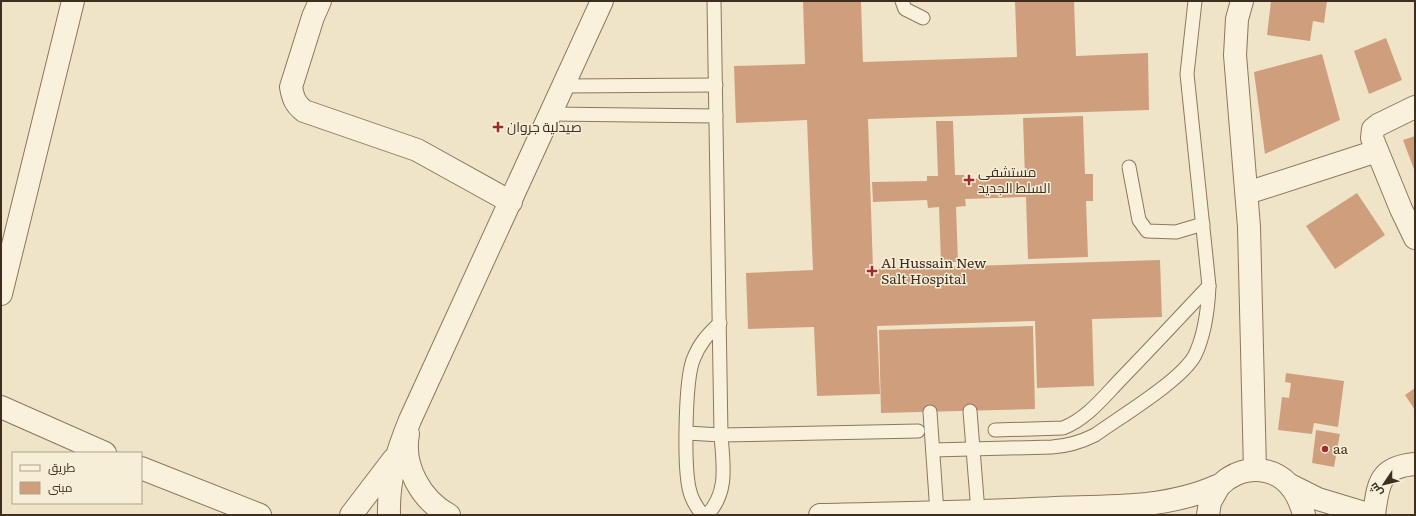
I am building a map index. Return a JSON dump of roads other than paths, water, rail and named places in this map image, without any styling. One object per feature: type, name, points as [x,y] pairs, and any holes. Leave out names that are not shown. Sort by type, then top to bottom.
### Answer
[{"type":"street","points":[[1,294],[73,1]]},
{"type":"street","points":[[320,1],[313,17],[291,87],[293,99],[298,106],[304,111],[418,150],[511,202]]},
{"type":"street","points":[[389,515],[390,490],[396,456],[410,420],[602,1]]},
{"type":"street","points":[[1242,1],[1237,19],[1235,55],[1249,227],[1255,470]]},
{"type":"street","points":[[1415,107],[1373,129],[1372,138],[1401,209],[1415,238]]},
{"type":"street","points":[[1247,194],[1377,151]]},
{"type":"street","points":[[1,406],[103,452]]},
{"type":"street","points":[[410,420],[407,447],[409,461],[415,481],[427,498],[449,515]]},
{"type":"street","points":[[351,515],[396,456]]},
{"type":"street","points":[[820,515],[978,512],[1145,504],[1195,494],[1219,486],[1230,477],[1242,472],[1255,470],[1275,475],[1292,486],[1318,499],[1372,515],[1377,490],[1380,481],[1386,473],[1394,467],[1415,464]]},
{"type":"street","points":[[142,468],[260,515]]},
{"type":"street","points":[[1208,515],[1210,502],[1219,486]]},
{"type":"street","points":[[1292,486],[1301,500],[1304,515]]},
{"type":"lane","points":[[707,515],[718,500],[724,479],[721,435],[714,1]]},
{"type":"lane","points":[[902,1],[905,9],[923,18]]},
{"type":"lane","points":[[933,450],[1066,446],[1084,441],[1095,435],[1183,372],[1194,355],[1201,338],[1207,312],[1209,286],[1187,74],[1195,1]]},
{"type":"lane","points":[[564,86],[716,85]]},
{"type":"lane","points":[[551,114],[716,116]]},
{"type":"lane","points":[[1129,167],[1139,220],[1147,231],[1176,232],[1203,224]]},
{"type":"lane","points":[[995,430],[1063,428],[1072,424],[1088,412],[1119,381],[1209,286]]},
{"type":"lane","points":[[703,515],[692,499],[689,489],[686,433],[689,376],[699,346],[720,323]]},
{"type":"lane","points":[[970,411],[978,512]]},
{"type":"lane","points":[[930,412],[938,513]]},
{"type":"lane","points":[[686,433],[721,435],[918,431]]},
{"type":"place","name":"صيدلية جروان","points":[[498,127]]},
{"type":"place","name":"مستشفى السلط الجديد","points":[[969,180]]},
{"type":"place","name":"Al Hussain New Salt Hospital","points":[[872,271]]},
{"type":"place","name":"aa","points":[[1325,449]]}]
